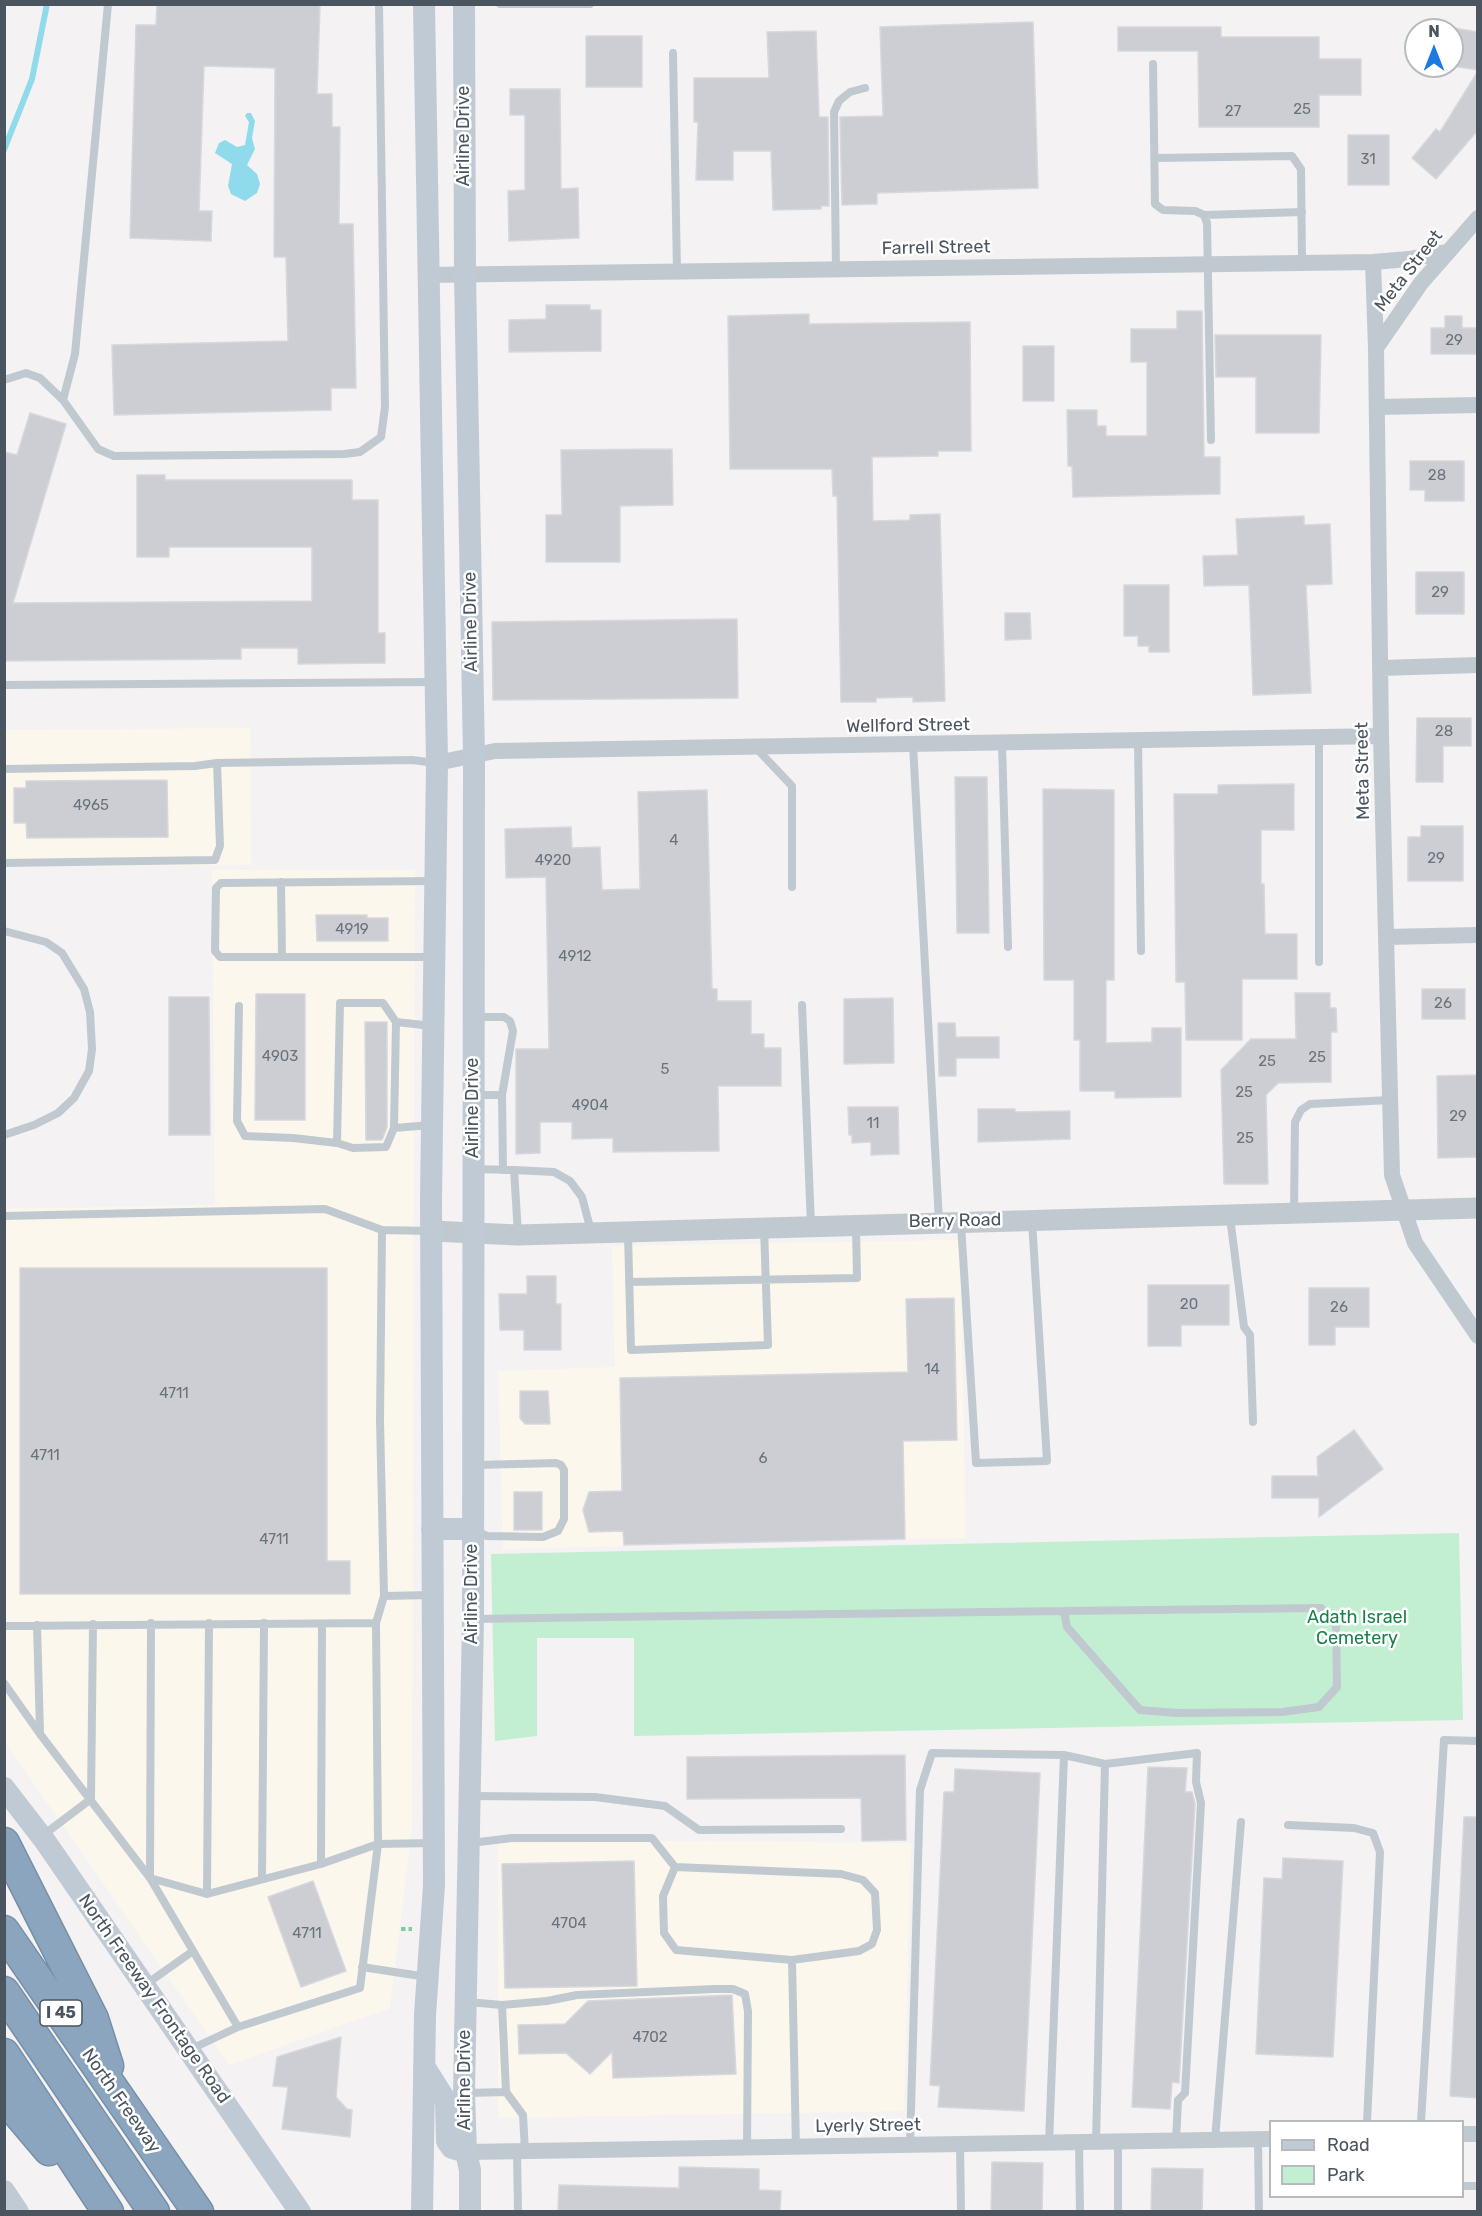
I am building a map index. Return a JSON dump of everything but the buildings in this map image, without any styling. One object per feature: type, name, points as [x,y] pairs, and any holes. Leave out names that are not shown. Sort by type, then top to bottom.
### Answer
[{"type":"highway","points":[[4,1843],[93,2019],[117,2095]]},
{"type":"highway","name":"North Freeway","points":[[4,1931],[198,2211]]},
{"type":"highway","name":"North Freeway","points":[[4,1992],[154,2211]]},
{"type":"highway","points":[[4,2054],[108,2211]]},
{"type":"highway","points":[[4,2097],[99,2211]]},
{"type":"main road","name":"Airline Drive","points":[[420,2208],[434,1843],[431,1125],[437,763],[426,275],[424,4]]},
{"type":"main road","name":"Airline Drive","points":[[464,4],[465,275],[474,756],[472,1619],[464,2092],[466,2152],[470,2170],[470,2211]]},
{"type":"main road","points":[[433,512],[469,512]]},
{"type":"main road","points":[[432,1528],[472,1529]]},
{"type":"main road","name":"North Freeway Frontage Road","points":[[4,1788],[42,1837],[300,2211]]},
{"type":"main road","points":[[434,1843],[468,1843]]},
{"type":"main road","points":[[424,2066],[446,2101],[447,2141],[452,2148],[466,2152]]},
{"type":"main road","points":[[4,2191],[18,2211]]},
{"type":"street","name":"Meta Street","points":[[1478,218],[1446,252],[1376,348],[1381,736],[1392,1175],[1415,1243],[1478,1336]]},
{"type":"street","name":"Farrell Street","points":[[426,275],[1373,262],[1409,259],[1446,252]]},
{"type":"street","points":[[1373,262],[1376,348]]},
{"type":"street","points":[[1378,407],[1478,405]]},
{"type":"street","points":[[1380,668],[1478,665]]},
{"type":"street","name":"Wellford Street","points":[[437,763],[495,751],[1381,736]]},
{"type":"street","points":[[1386,937],[1478,935]]},
{"type":"street","name":"Berry Road","points":[[432,1231],[518,1235],[1294,1211],[1478,1208]]},
{"type":"street","name":"Lyerly Street","points":[[466,2152],[1264,2140]]},
{"type":"lane","points":[[63,400],[75,354],[108,4]]},
{"type":"lane","points":[[4,380],[26,373],[40,378],[63,400],[98,449],[114,456],[344,454],[360,452],[381,437],[386,406],[379,4]]},
{"type":"lane","points":[[500,4],[590,4]]},
{"type":"lane","points":[[673,52],[677,272]]},
{"type":"lane","points":[[1153,64],[1155,204],[1158,209],[1195,211],[1204,215],[1302,212]]},
{"type":"lane","points":[[836,270],[834,112],[839,101],[850,92],[865,88]]},
{"type":"lane","points":[[1155,158],[1292,156],[1301,169],[1302,262]]},
{"type":"lane","points":[[1204,215],[1207,223],[1211,440]]},
{"type":"lane","points":[[4,685],[435,681]]},
{"type":"lane","points":[[1320,737],[1320,962]]},
{"type":"lane","points":[[1138,741],[1141,951]]},
{"type":"lane","points":[[1002,744],[1008,947]]},
{"type":"lane","points":[[913,745],[939,1221]]},
{"type":"lane","points":[[756,748],[792,786],[792,887]]},
{"type":"lane","points":[[4,770],[195,766],[217,763],[412,760],[437,763]]},
{"type":"lane","points":[[4,863],[214,860],[220,846],[217,763]]},
{"type":"lane","points":[[432,957],[220,957],[215,951],[216,888],[221,883],[434,881]]},
{"type":"lane","points":[[281,882],[282,957]]},
{"type":"lane","points":[[4,931],[46,942],[62,953],[84,989],[90,1012],[92,1049],[89,1071],[74,1098],[50,1117],[4,1135]]},
{"type":"lane","points":[[239,1006],[237,1121],[245,1137],[337,1143],[353,1148],[386,1147],[394,1128],[396,1022],[383,1003],[340,1003],[337,1143]]},
{"type":"lane","points":[[802,1005],[811,1225]]},
{"type":"lane","points":[[472,1017],[504,1017],[510,1021],[513,1031],[502,1095],[503,1170]]},
{"type":"lane","points":[[396,1022],[433,1026]]},
{"type":"lane","points":[[473,1095],[502,1095]]},
{"type":"lane","points":[[1294,1211],[1295,1122],[1301,1110],[1310,1104],[1390,1100]]},
{"type":"lane","points":[[394,1128],[431,1125]]},
{"type":"lane","points":[[473,1169],[554,1172],[570,1180],[582,1197],[591,1231]]},
{"type":"lane","points":[[514,1170],[518,1235]]},
{"type":"lane","points":[[4,1216],[325,1209],[382,1230],[432,1231]]},
{"type":"lane","points":[[1229,1213],[1244,1327],[1250,1335],[1253,1422]]},
{"type":"lane","points":[[961,1221],[976,1463],[1047,1461],[1032,1219]]},
{"type":"lane","points":[[629,1282],[857,1278],[856,1224]]},
{"type":"lane","points":[[628,1230],[631,1350],[768,1346],[764,1226]]},
{"type":"lane","points":[[189,2050],[238,2027],[360,1988],[378,1844],[376,1623],[384,1596],[380,1420],[382,1230]]},
{"type":"lane","points":[[472,1465],[556,1463],[564,1470],[564,1519],[558,1531],[543,1537],[487,1536],[472,1529]]},
{"type":"lane","points":[[384,1596],[433,1595]]},
{"type":"lane","points":[[472,1619],[1064,1611],[1321,1608],[1336,1625],[1336,1687],[1320,1707],[1282,1712],[1177,1713],[1140,1710],[1067,1627],[1064,1611]]},
{"type":"lane","points":[[4,1626],[152,1623],[376,1623]]},
{"type":"lane","points":[[150,1878],[152,1623]]},
{"type":"lane","points":[[207,1894],[209,1623]]},
{"type":"lane","points":[[262,1878],[264,1623]]},
{"type":"lane","points":[[91,1799],[93,1624]]},
{"type":"lane","points":[[321,1864],[322,1624]]},
{"type":"lane","points":[[37,1625],[40,1734]]},
{"type":"lane","points":[[4,1683],[150,1878],[238,2027]]},
{"type":"lane","points":[[1421,2120],[1444,1740],[1478,1741]]},
{"type":"lane","points":[[910,2145],[920,1790],[932,1753],[1064,1755],[1105,1764],[1197,1753],[1196,1782],[1201,1803],[1185,2093],[1178,2100],[1176,2141]]},
{"type":"lane","points":[[1049,2143],[1064,1755]]},
{"type":"lane","points":[[1080,2211],[1087,2142],[1105,1764]]},
{"type":"lane","points":[[469,1796],[595,1797],[665,1806],[699,1830],[841,1829]]},
{"type":"lane","points":[[42,1837],[91,1799]]},
{"type":"lane","points":[[1215,2140],[1241,1822]]},
{"type":"lane","points":[[1288,1825],[1354,1828],[1373,1833],[1380,1852],[1368,2120]]},
{"type":"lane","points":[[468,1843],[512,1839],[652,1838],[675,1867],[841,1874],[863,1880],[875,1893],[877,1930],[872,1944],[859,1951],[792,1960],[676,1950],[664,1933],[663,1905],[663,1896],[675,1867]]},
{"type":"lane","points":[[150,1878],[207,1894],[321,1864],[378,1844],[434,1843]]},
{"type":"lane","points":[[144,1986],[193,1951]]},
{"type":"lane","points":[[792,1960],[796,2147]]},
{"type":"lane","points":[[362,1967],[428,1977]]},
{"type":"lane","points":[[465,2002],[502,2005],[547,2001],[577,1995],[733,1989],[745,1994],[748,2022],[747,2148]]},
{"type":"lane","points":[[502,2005],[506,2092],[523,2115],[518,2211]]},
{"type":"lane","points":[[464,2092],[506,2092]]},
{"type":"lane","points":[[1259,2211],[1264,2140]]},
{"type":"lane","points":[[1118,2142],[1119,2211]]},
{"type":"lane","points":[[960,2145],[960,2211]]},
{"type":"shaded area","points":[[250,728],[251,865],[5,867],[4,730]]},
{"type":"shaded area","points":[[212,870],[415,870],[412,1828],[390,2008],[229,2065],[5,1742],[4,1209],[215,1205]]},
{"type":"shaded area","points":[[960,1240],[966,1538],[503,1549],[498,1371],[615,1367],[612,1246]]},
{"type":"shaded area","points":[[708,1841],[911,1843],[904,2111],[498,2118],[498,1843]]},
{"type":"green space","name":"Adath Israel Cemetery","points":[[1459,1533],[1463,1720],[634,1736],[634,1638],[537,1638],[537,1736],[495,1741],[491,1554]]},
{"type":"water","points":[[251,113],[255,121],[252,138],[255,149],[247,165],[257,174],[260,184],[257,193],[245,201],[231,194],[228,186],[232,164],[215,153],[219,143],[225,140],[237,147],[245,145],[249,122],[245,116]]},
{"type":"waterway","points":[[4,150],[32,79],[47,4]]}]
